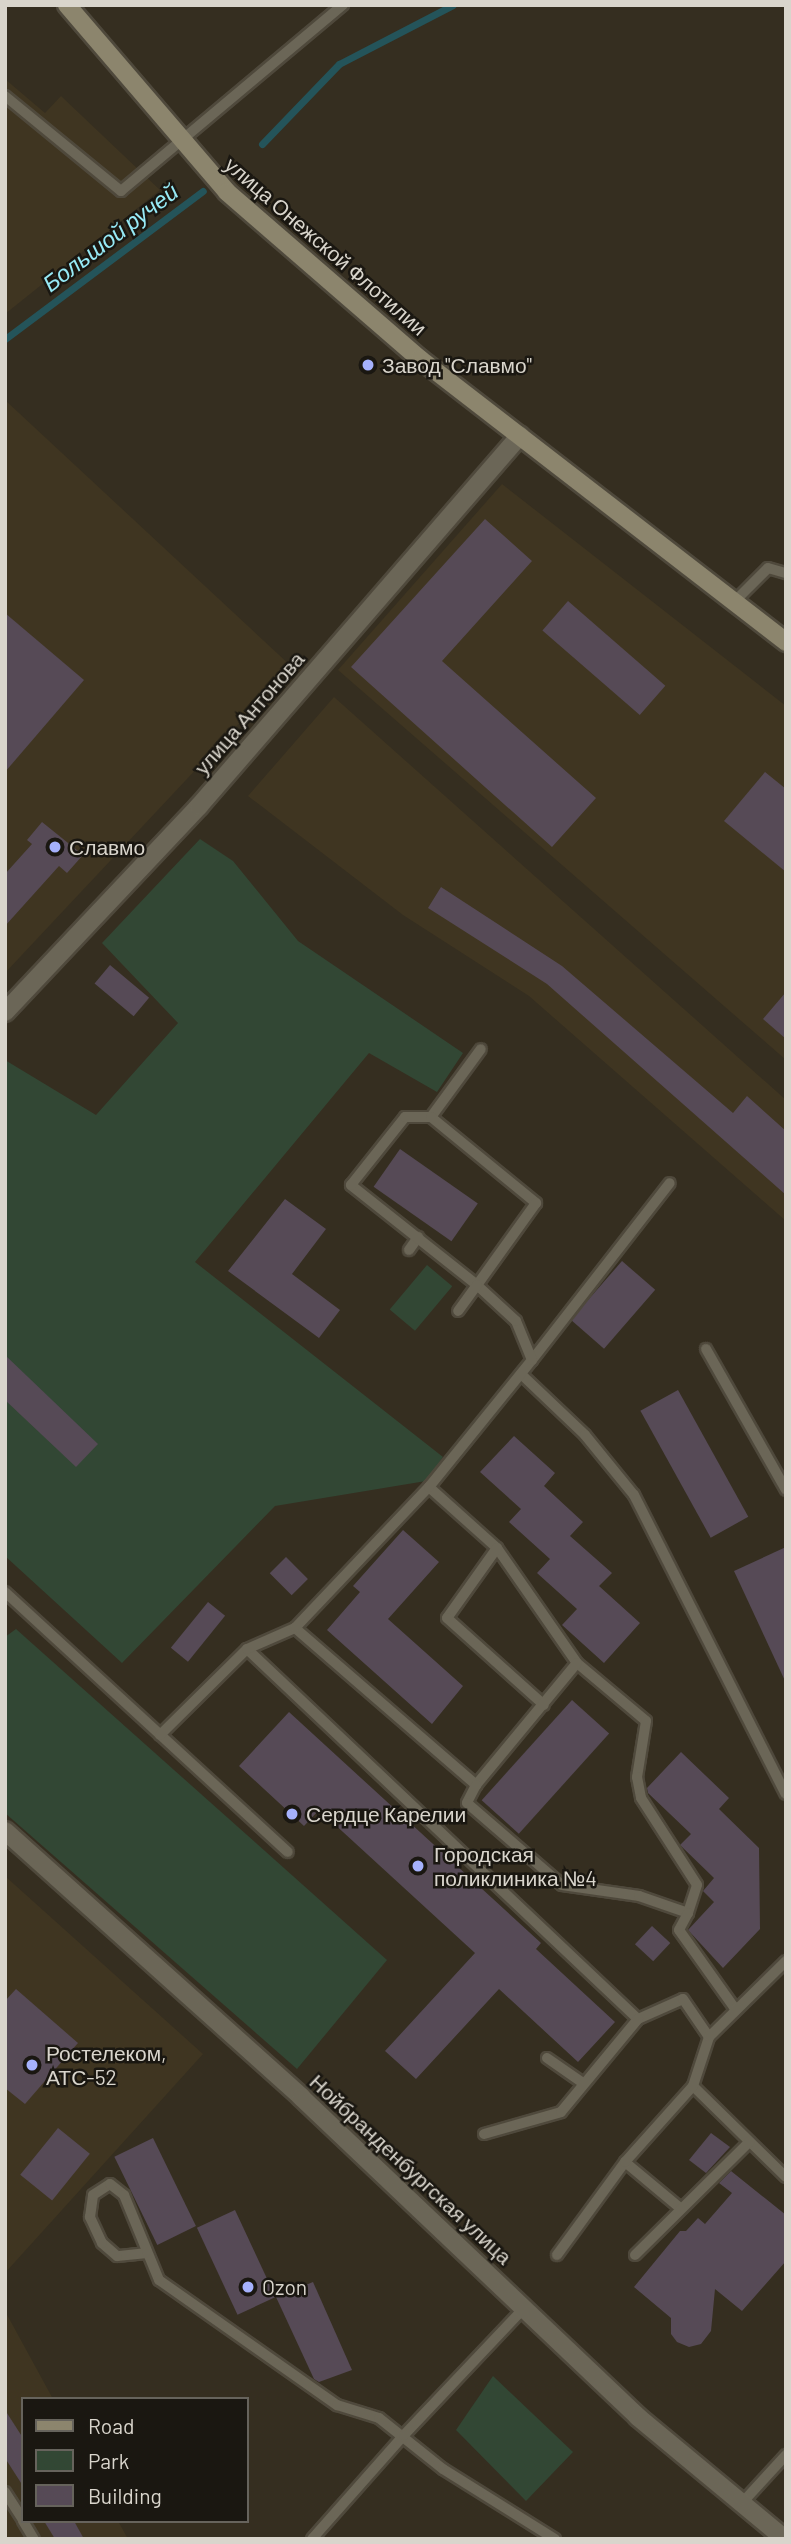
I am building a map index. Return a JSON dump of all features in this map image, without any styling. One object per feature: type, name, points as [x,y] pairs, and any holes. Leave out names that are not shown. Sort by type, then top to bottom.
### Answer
[{"type":"main road","name":"улица Онежской Флотилии","points":[[67,5],[180,141],[227,192],[391,334],[786,642]]},
{"type":"street","name":"улица Антонова","points":[[5,1012],[199,806],[520,436]]},
{"type":"street","name":"Нойбранденбургская улица","points":[[5,1831],[302,2097],[638,2417],[785,2539]]},
{"type":"lane","points":[[5,96],[121,191],[342,5]]},
{"type":"lane","points":[[733,603],[768,568],[786,573]]},
{"type":"lane","points":[[431,1117],[481,1049]]},
{"type":"lane","points":[[458,1311],[477,1285],[536,1203],[431,1117],[405,1117],[351,1185],[477,1285],[516,1321],[532,1360]]},
{"type":"lane","points":[[160,1735],[247,1649],[295,1628],[429,1487],[670,1183]]},
{"type":"lane","points":[[409,1250],[418,1237]]},
{"type":"lane","points":[[706,1349],[786,1490]]},
{"type":"lane","points":[[521,1374],[585,1436],[634,1496],[786,1794]]},
{"type":"lane","points":[[429,1487],[497,1548],[576,1663],[646,1721],[637,1777],[641,1798],[697,1885],[679,1930],[736,2010]]},
{"type":"lane","points":[[497,1548],[447,1618],[544,1704]]},
{"type":"lane","points":[[5,1592],[288,1852]]},
{"type":"lane","points":[[295,1628],[476,1785]]},
{"type":"lane","points":[[247,1649],[638,2019]]},
{"type":"lane","points":[[576,1663],[476,1785],[467,1802],[562,1885],[639,1896],[688,1913]]},
{"type":"lane","points":[[557,2255],[625,2162],[693,2086],[709,2037],[786,1961]]},
{"type":"lane","points":[[484,2134],[561,2112],[638,2019],[683,1999],[709,2037]]},
{"type":"lane","points":[[547,2058],[583,2083]]},
{"type":"lane","points":[[693,2086],[786,2178]]},
{"type":"lane","points":[[635,2255],[749,2141]]},
{"type":"lane","points":[[625,2162],[680,2208]]},
{"type":"lane","points":[[147,2253],[117,2256],[102,2244],[90,2217],[93,2195],[110,2184],[124,2195],[159,2280],[337,2406],[379,2418],[404,2435],[443,2469],[555,2539]]},
{"type":"lane","points":[[312,2539],[404,2435],[524,2307]]},
{"type":"lane","points":[[742,2503],[786,2455]]},
{"type":"lane","points":[[5,2492],[21,2518]]},
{"type":"lane","points":[[24,2523],[34,2539]]},
{"type":"shaded area","points":[[5,79],[45,113],[61,96],[160,190],[5,314]]},
{"type":"shaded area","name":"Славмо","points":[[5,400],[292,667],[5,973]]},
{"type":"shaded area","points":[[502,484],[786,706],[786,1060],[338,670]]},
{"type":"shaded area","points":[[334,697],[786,1100],[786,1221],[529,996],[403,915],[248,796]]},
{"type":"shaded area","points":[[5,1876],[203,2054],[5,2273]]},
{"type":"shaded area","points":[[5,2311],[52,2397],[21,2397],[21,2523],[119,2523],[128,2539],[5,2539]]},
{"type":"green space","points":[[200,839],[233,861],[298,941],[463,1053],[437,1092],[369,1053],[195,1262],[443,1457],[426,1481],[275,1506],[122,1663],[5,1556],[5,1060],[96,1115],[178,1023],[102,943]]},
{"type":"green space","points":[[427,1265],[452,1286],[415,1331],[390,1309]]},
{"type":"green space","points":[[16,1629],[387,1960],[297,2069],[5,1813],[5,1637]]},
{"type":"green space","points":[[493,2376],[573,2452],[526,2501],[456,2430]]},
{"type":"building","points":[[485,519],[532,561],[442,661],[596,798],[552,847],[351,667]]},
{"type":"building","points":[[568,601],[665,686],[640,715],[542,630]]},
{"type":"building","points":[[5,613],[84,680],[5,772]]},
{"type":"building","points":[[765,772],[786,789],[786,872],[724,821]]},
{"type":"building","points":[[42,822],[83,855],[67,873],[59,866],[5,926],[5,874],[32,844],[27,840]]},
{"type":"building","points":[[441,887],[562,966],[733,1113],[747,1096],[786,1131],[786,1195],[547,984],[428,908]]},
{"type":"building","points":[[110,965],[149,998],[134,1016],[95,983]]},
{"type":"building","points":[[786,992],[786,1039],[763,1019]]},
{"type":"building","points":[[400,1149],[478,1203],[451,1241],[374,1187]]},
{"type":"building","points":[[285,1199],[326,1229],[292,1274],[340,1310],[319,1338],[228,1271]]},
{"type":"building","points":[[622,1261],[655,1290],[604,1349],[571,1320]]},
{"type":"building","points":[[5,1355],[98,1444],[76,1467],[5,1400]]},
{"type":"building","points":[[678,1390],[748,1517],[711,1538],[640,1411]]},
{"type":"building","points":[[514,1436],[555,1473],[544,1486],[583,1522],[570,1536],[612,1573],[599,1586],[640,1623],[604,1663],[562,1625],[577,1609],[537,1573],[550,1559],[509,1522],[521,1509],[480,1472]]},
{"type":"building","points":[[403,1530],[439,1562],[388,1619],[463,1686],[432,1724],[327,1630],[360,1592],[353,1586]]},
{"type":"building","points":[[786,1547],[786,1683],[734,1571]]},
{"type":"building","points":[[286,1557],[308,1579],[292,1595],[270,1573]]},
{"type":"building","points":[[208,1602],[225,1616],[188,1662],[171,1648]]},
{"type":"building","points":[[572,1700],[609,1733],[519,1834],[482,1800]]},
{"type":"building","name":"Городская поликлиника №4","points":[[289,1712],[541,1943],[536,1949],[615,2022],[578,2062],[499,1989],[416,2079],[385,2051],[475,1953],[319,1810],[304,1826],[239,1766]]},
{"type":"building","points":[[681,1752],[729,1798],[719,1809],[759,1848],[760,1929],[723,1968],[688,1930],[714,1902],[703,1891],[714,1878],[680,1845],[691,1834],[648,1793],[647,1788]]},
{"type":"building","points":[[652,1926],[670,1943],[653,1961],[635,1944]]},
{"type":"building","name":"Ростелеком, АТС-52","points":[[16,1989],[78,2043],[25,2104],[5,2088],[5,2001]]},
{"type":"building","points":[[58,2128],[90,2154],[52,2200],[20,2175]]},
{"type":"building","points":[[711,2133],[730,2147],[706,2173],[689,2160]]},
{"type":"building","points":[[153,2138],[196,2226],[157,2245],[114,2157]]},
{"type":"building","points":[[731,2171],[786,2215],[786,2261],[742,2311],[715,2289],[711,2331],[701,2344],[689,2347],[677,2342],[671,2334],[671,2318],[634,2287],[680,2231],[686,2231],[698,2218],[705,2224],[732,2193],[719,2183]]},
{"type":"building","points":[[235,2210],[276,2297],[238,2315],[197,2228]]},
{"type":"building","points":[[313,2282],[352,2370],[319,2382],[314,2379],[276,2297]]},
{"type":"building","points":[[5,2410],[21,2435],[21,2483],[5,2458]]},
{"type":"building","points":[[45,2523],[75,2523],[84,2539],[55,2539]]},
{"type":"waterway","name":"Большой ручей","points":[[262,144],[339,64],[453,5]]},
{"type":"waterway","name":"Большой ручей","points":[[5,339],[203,191]]},
{"type":"place","name":"Завод \"Славмо\"","points":[[368,365]]},
{"type":"place","name":"Славмо","points":[[55,847]]},
{"type":"place","name":"Сердце Карелии","points":[[292,1814]]},
{"type":"place","name":"Городская поликлиника №4","points":[[418,1866]]},
{"type":"place","name":"Ростелеком, АТС-52","points":[[32,2065]]},
{"type":"place","name":"Ozon","points":[[248,2287]]}]
